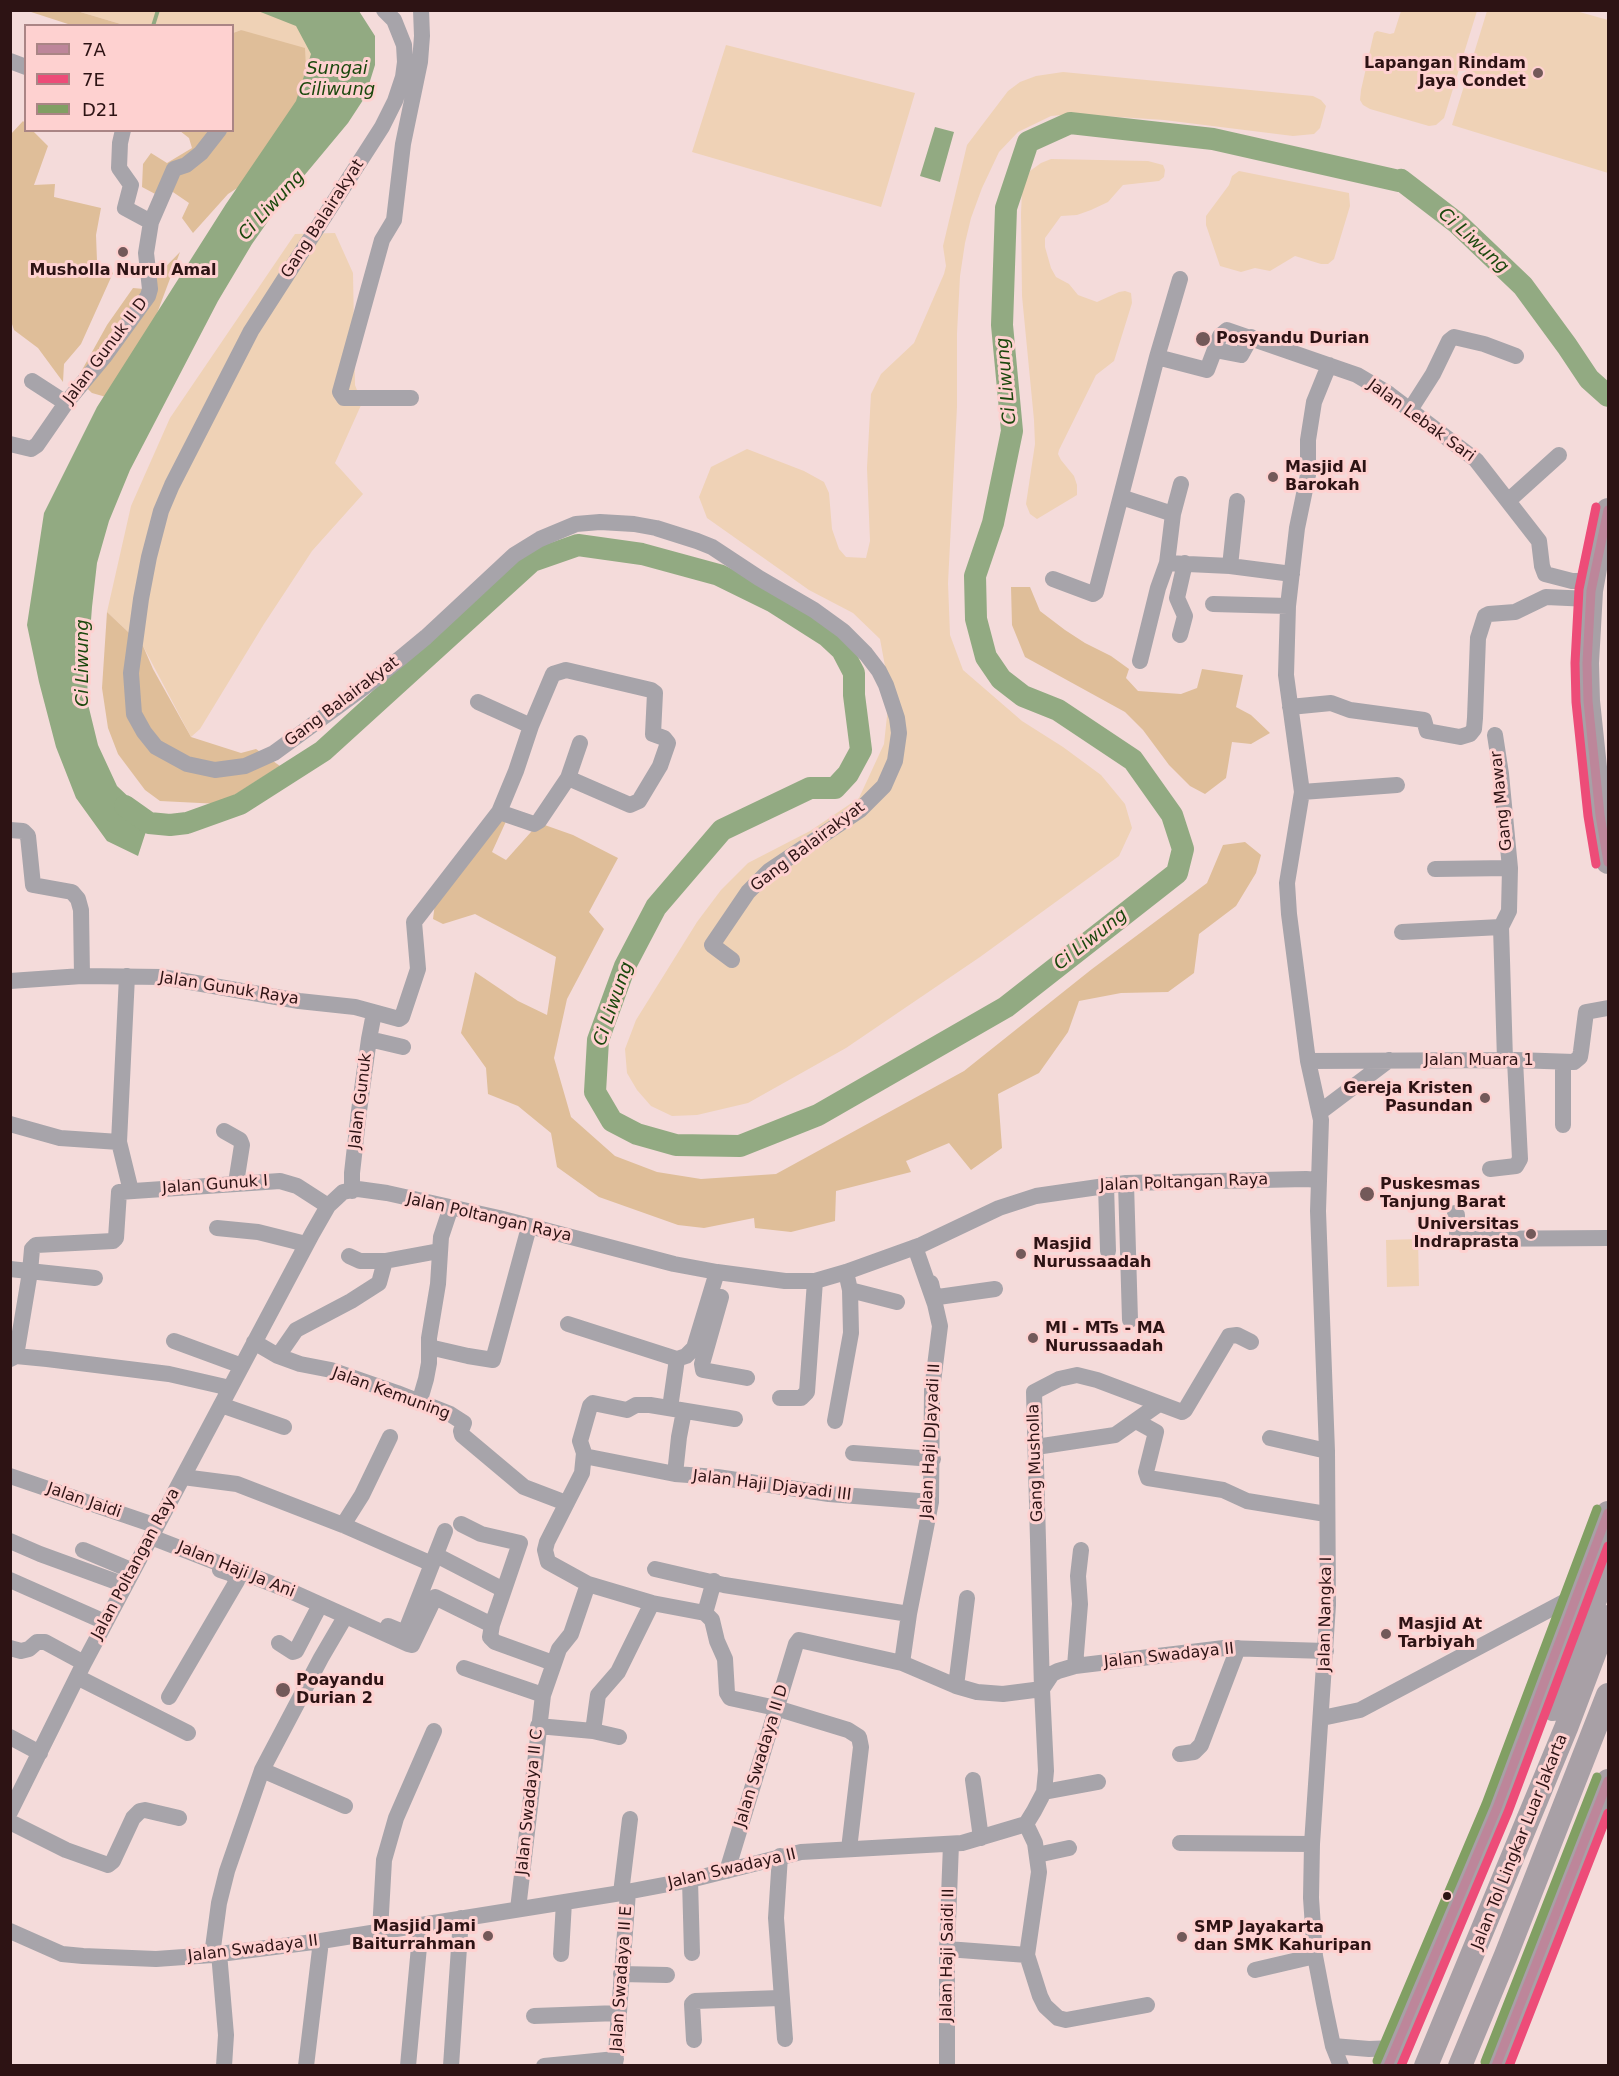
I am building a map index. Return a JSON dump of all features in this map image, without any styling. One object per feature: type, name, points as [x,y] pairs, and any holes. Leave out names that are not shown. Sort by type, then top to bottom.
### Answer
[{"type":"highway","points":[[1608,510],[1597,589],[1588,701],[1600,815],[1608,862]]},
{"type":"highway","points":[[1597,589],[1606,601],[1602,698],[1608,777]]},
{"type":"highway","points":[[1391,2057],[1497,1808],[1608,1514]]},
{"type":"highway","points":[[1497,1808],[1510,1800],[1520,1788],[1608,1566]]},
{"type":"highway","name":"Jalan Tol Lingkar Luar Jakarta","points":[[1426,2066],[1574,1709],[1608,1617]]},
{"type":"highway","name":"Jalan Tol Lingkar Luar Jakarta","points":[[1460,2066],[1608,1695]]},
{"type":"highway","points":[[1496,2066],[1608,1781]]},
{"type":"highway","points":[[1412,2066],[1437,2016],[1478,1944]]},
{"type":"highway","points":[[1474,2066],[1486,2032],[1506,1955]]},
{"type":"street","name":"Gang Balairakyat","points":[[384,10],[394,20],[404,45],[403,77],[395,101],[382,127],[251,331],[161,511],[149,557],[138,620],[131,673],[134,714],[156,747],[187,764],[215,770],[245,766],[274,753],[374,680],[426,637],[514,555],[540,538],[576,524],[600,522],[656,528],[712,547],[814,610],[843,631],[879,671],[897,718],[899,733],[895,761],[884,786],[860,810],[770,871],[750,888],[712,945],[732,960]]},
{"type":"street","points":[[411,398],[344,398],[340,392],[382,240],[394,220],[404,135],[420,62],[421,10]]},
{"type":"street","points":[[10,61],[24,67]]},
{"type":"street","points":[[123,132],[119,168],[131,185],[125,208],[151,222]]},
{"type":"street","name":"Jalan Gunuk II D","points":[[10,444],[31,449],[37,445],[66,403],[104,357],[148,296],[150,289],[146,253],[151,222],[174,169],[186,165],[201,153],[217,132]]},
{"type":"street","points":[[1053,579],[1095,594],[1157,357],[1180,279]]},
{"type":"street","name":"Jalan Lebak Sari","points":[[1215,351],[1220,336],[1227,330],[1329,364],[1375,384],[1476,460],[1539,541],[1545,574],[1597,589]]},
{"type":"street","points":[[1157,357],[1207,370],[1215,351],[1241,355],[1251,337]]},
{"type":"street","points":[[1410,410],[1433,374],[1449,340],[1454,337],[1484,344],[1516,356]]},
{"type":"street","name":"Jalan Nangka I","points":[[1329,364],[1314,402],[1308,440],[1308,475],[1297,528],[1288,606],[1286,675],[1302,792],[1287,883],[1292,943],[1308,1061],[1320,1112],[1318,1211],[1327,1451],[1328,1605],[1312,1844],[1311,1898],[1315,1956],[1333,2046],[1341,2066]]},
{"type":"street","points":[[32,381],[66,403]]},
{"type":"street","points":[[1508,501],[1559,455]]},
{"type":"street","points":[[1140,661],[1158,588],[1167,563],[1173,514],[1181,484]]},
{"type":"street","points":[[1121,497],[1173,514]]},
{"type":"street","points":[[1230,566],[1237,501]]},
{"type":"street","points":[[1167,563],[1230,566],[1292,574]]},
{"type":"street","points":[[1180,635],[1185,616],[1177,598],[1185,563]]},
{"type":"street","points":[[1290,706],[1331,703],[1350,710],[1424,720],[1427,731],[1460,737],[1470,734],[1474,729],[1475,718],[1478,638],[1485,616],[1515,612],[1546,597],[1597,589]]},
{"type":"street","points":[[1213,604],[1288,606]]},
{"type":"street","points":[[568,778],[630,805],[639,801],[660,766],[668,743],[666,739],[652,734],[655,693],[651,690],[566,670],[553,674],[499,812],[537,823],[568,778],[580,743]]},
{"type":"street","points":[[478,702],[531,726]]},
{"type":"street","name":"Gang Mawar","points":[[1490,1168],[1511,1168],[1516,1166],[1520,1159],[1510,1060],[1501,927],[1509,911],[1510,868],[1495,735]]},
{"type":"street","points":[[1302,792],[1397,785]]},
{"type":"street","name":"Jalan Gunuk Raya","points":[[10,981],[82,976],[162,977],[355,1007],[397,1020],[402,1017],[419,966],[414,940],[414,922],[499,812]]},
{"type":"street","points":[[10,830],[23,831],[28,836],[33,885],[72,892],[78,899],[81,910],[82,976]]},
{"type":"street","name":"Gang Mawar","points":[[1435,869],[1510,868]]},
{"type":"street","points":[[1402,932],[1501,927]]},
{"type":"street","points":[[128,976],[119,1142],[125,1192],[116,1238],[113,1241],[36,1245],[31,1251],[30,1272],[13,1357],[169,1374],[230,1389]]},
{"type":"street","points":[[1563,1125],[1563,1062],[1574,1062],[1580,1058],[1586,1012],[1608,1008]]},
{"type":"street","name":"Jalan Gunuk","points":[[352,1191],[359,1111],[375,1013]]},
{"type":"street","points":[[369,1039],[403,1047]]},
{"type":"street","points":[[1320,1112],[1389,1060]]},
{"type":"street","name":"Jalan Muara 1","points":[[1308,1061],[1563,1062]]},
{"type":"street","points":[[10,1124],[60,1138],[119,1142]]},
{"type":"street","points":[[224,1131],[240,1140],[242,1145],[236,1183]]},
{"type":"street","name":"Jalan Poltangan Raya","points":[[10,1812],[80,1670],[306,1244],[328,1206],[343,1192],[371,1190],[450,1207],[674,1264],[785,1281],[815,1281],[918,1246],[1013,1202],[1036,1196],[1126,1183],[1319,1180]]},
{"type":"street","name":"Jalan Gunuk I","points":[[125,1192],[280,1181],[288,1182],[328,1206]]},
{"type":"street","points":[[1126,1183],[1130,1320]]},
{"type":"street","points":[[1106,1185],[1108,1251]]},
{"type":"street","points":[[419,1403],[426,1378],[438,1284],[439,1251],[450,1207]]},
{"type":"street","points":[[1455,1213],[1457,1215],[1457,1235],[1462,1239],[1608,1238]]},
{"type":"street","points":[[429,1347],[493,1360],[530,1227]]},
{"type":"street","points":[[217,1228],[258,1232],[306,1244]]},
{"type":"street","points":[[918,1246],[933,1292],[938,1297],[995,1289]]},
{"type":"street","name":"Jalan Haji DJayadi II","points":[[902,1663],[909,1614],[932,1502],[932,1390],[940,1326],[918,1246]]},
{"type":"street","points":[[349,1256],[366,1262],[385,1261],[439,1251]]},
{"type":"street","points":[[278,1356],[296,1330],[376,1285],[385,1261]]},
{"type":"street","points":[[10,1269],[95,1278]]},
{"type":"street","points":[[835,1421],[851,1334],[850,1290],[846,1272]]},
{"type":"street","points":[[568,1324],[677,1359],[686,1356],[694,1348],[723,1273]]},
{"type":"street","points":[[723,1273],[702,1364],[704,1370],[708,1372],[747,1378]]},
{"type":"street","points":[[780,1398],[801,1398],[807,1392],[815,1281]]},
{"type":"street","points":[[850,1290],[897,1302]]},
{"type":"street","name":"Gang Musholla","points":[[1042,1689],[1034,1392],[1059,1379],[1077,1375],[1180,1412],[1185,1410],[1229,1336],[1237,1335],[1251,1342]]},
{"type":"street","points":[[174,1341],[242,1366]]},
{"type":"street","name":"Jalan Kemuning","points":[[254,1342],[278,1356],[300,1364],[331,1370],[450,1414],[464,1423],[462,1435],[524,1487],[566,1503]]},
{"type":"street","name":"Jalan Haji Djayadi III","points":[[677,1359],[679,1437],[675,1474],[717,1476],[829,1494],[932,1502]]},
{"type":"street","points":[[735,1419],[677,1409],[636,1405],[627,1410],[593,1403],[588,1410],[580,1441],[584,1456],[582,1473],[547,1542],[546,1559],[588,1584],[652,1603],[705,1613],[712,1620],[717,1641],[726,1659],[728,1696],[848,1730],[859,1737],[861,1747],[849,1849]]},
{"type":"street","points":[[1036,1447],[1108,1438],[1136,1422],[1159,1404]]},
{"type":"street","points":[[221,1405],[284,1427]]},
{"type":"street","points":[[1136,1422],[1155,1432],[1146,1472],[1148,1478],[1223,1490],[1247,1501],[1326,1514]]},
{"type":"street","points":[[343,1526],[362,1495],[390,1437]]},
{"type":"street","points":[[1270,1438],[1327,1451]]},
{"type":"street","points":[[853,1453],[933,1459]]},
{"type":"street","points":[[584,1456],[675,1474]]},
{"type":"street","name":"Jalan Jaidi","points":[[10,1476],[152,1536]]},
{"type":"street","points":[[183,1477],[237,1484],[434,1559],[498,1587]]},
{"type":"street","points":[[461,1524],[481,1534],[520,1543],[492,1625],[491,1640],[553,1663]]},
{"type":"street","points":[[224,2066],[226,2035],[216,1954],[219,1903],[227,1871],[262,1770],[321,1658],[350,1615],[405,1633],[445,1531]]},
{"type":"street","points":[[152,1536],[232,1575],[237,1581],[169,1696]]},
{"type":"street","name":"Jalan Haji Ja Ani","points":[[152,1536],[320,1605],[350,1615],[412,1645],[437,1597],[492,1625]]},
{"type":"street","points":[[10,1541],[40,1554],[129,1578]]},
{"type":"street","points":[[83,1550],[129,1578]]},
{"type":"street","points":[[1075,1666],[1081,1550]]},
{"type":"street","points":[[655,1569],[714,1581],[724,1586],[909,1614]]},
{"type":"street","points":[[10,1580],[105,1623]]},
{"type":"street","points":[[705,1613],[714,1581]]},
{"type":"street","name":"Jalan Swadaya II C","points":[[518,1909],[543,1695],[553,1663],[571,1634],[588,1584]]},
{"type":"street","points":[[1322,1718],[1360,1710],[1579,1594]]},
{"type":"street","points":[[956,1686],[967,1598]]},
{"type":"street","points":[[593,1731],[598,1695],[618,1672],[652,1603]]},
{"type":"street","points":[[279,1643],[293,1652],[296,1651],[320,1605]]},
{"type":"street","name":"Jalan Swadaya II D","points":[[727,1871],[797,1642],[799,1640],[902,1663]]},
{"type":"street","points":[[10,1648],[21,1651],[29,1649],[37,1642],[45,1642],[80,1670],[188,1734]]},
{"type":"street","name":"Jalan Swadaya II","points":[[1042,1689],[1052,1674],[1075,1666],[1224,1648],[1326,1651]]},
{"type":"street","points":[[1180,1754],[1194,1752],[1201,1745],[1238,1648]]},
{"type":"street","points":[[902,1663],[956,1686],[977,1692],[1003,1694],[1042,1689],[1046,1752],[1044,1792],[1026,1824],[1033,1837],[1037,1855],[1038,1886],[1027,1955],[1040,1996],[1058,2018],[1066,2020],[1147,2005]]},
{"type":"street","points":[[464,1668],[543,1695]]},
{"type":"street","points":[[538,1726],[593,1731],[619,1737]]},
{"type":"street","points":[[380,1931],[384,1860],[396,1818],[434,1731]]},
{"type":"street","points":[[10,1737],[40,1753]]},
{"type":"street","points":[[262,1770],[345,1806]]},
{"type":"street","points":[[973,1780],[981,1838]]},
{"type":"street","points":[[1044,1792],[1098,1782]]},
{"type":"street","points":[[10,1822],[66,1850],[108,1865],[114,1861],[133,1818],[140,1811],[145,1810],[179,1818]]},
{"type":"street","name":"Jalan Swadaya II E","points":[[616,2062],[630,1819]]},
{"type":"street","name":"Jalan Swadaya II","points":[[10,1931],[54,1951],[83,1956],[156,1959],[216,1954],[321,1941],[625,1892],[690,1880],[801,1852],[951,1844],[981,1838],[1026,1824]]},
{"type":"street","points":[[1180,1843],[1312,1844]]},
{"type":"street","name":"Jalan Haji Saidi II","points":[[947,2066],[947,1949],[951,1844]]},
{"type":"street","points":[[1037,1855],[1069,1848]]},
{"type":"street","points":[[780,1856],[776,1918],[780,1998],[785,2039]]},
{"type":"street","points":[[690,1880],[692,1953]]},
{"type":"street","points":[[561,1954],[564,1902]]},
{"type":"street","points":[[451,2066],[461,1918]]},
{"type":"street","points":[[408,2066],[421,1924]]},
{"type":"street","points":[[306,2066],[321,1941]]},
{"type":"street","points":[[947,1949],[1027,1955]]},
{"type":"street","points":[[1255,1970],[1315,1956]]},
{"type":"street","points":[[621,1974],[667,1976]]},
{"type":"street","points":[[694,2040],[692,2004],[695,2001],[780,1998]]},
{"type":"street","points":[[534,2016],[619,2013]]},
{"type":"street","points":[[1333,2046],[1369,2049],[1391,2057]]},
{"type":"street","points":[[544,2066],[616,2062]]},
{"type":"shaded area","points":[[28,11],[77,11],[121,24],[68,24]]},
{"type":"shaded area","points":[[77,11],[274,11],[324,36],[322,85],[241,30],[234,33],[234,24],[121,24]]},
{"type":"shaded area","points":[[1401,11],[1477,11],[1444,118],[1436,125],[1429,126],[1370,109],[1360,100],[1374,33],[1377,31],[1394,33]]},
{"type":"shaded area","name":"Lapangan Rindam Jaya Condet","points":[[1487,11],[1576,11],[1608,20],[1608,173],[1452,125]]},
{"type":"shaded area","points":[[241,30],[305,48],[308,110],[242,185],[228,194],[193,233],[182,218],[189,203],[167,188],[159,196],[142,187],[143,164],[151,153],[167,163],[192,148],[189,138],[181,132],[234,132],[234,33]]},
{"type":"shaded area","points":[[726,45],[915,93],[881,207],[692,152]]},
{"type":"shaded area","points":[[1063,72],[1313,96],[1326,106],[1320,128],[1314,134],[1293,136],[1164,120],[1073,114],[1051,116],[1018,132],[999,152],[971,218],[960,276],[957,333],[957,407],[948,583],[950,635],[963,670],[1022,721],[1101,775],[1125,804],[1132,828],[1119,856],[980,957],[846,1048],[748,1103],[697,1115],[672,1116],[651,1106],[637,1090],[627,1073],[625,1049],[636,1020],[697,922],[721,890],[748,863],[810,831],[859,798],[884,744],[888,707],[887,677],[880,639],[853,613],[809,590],[707,518],[699,497],[711,467],[747,449],[804,471],[824,482],[829,493],[832,529],[839,549],[846,557],[866,558],[870,541],[867,468],[871,394],[881,374],[914,343],[944,274],[946,266],[943,246],[967,145],[1008,91],[1020,82],[1036,76]]},
{"type":"shaded area","points":[[23,121],[24,132],[34,132],[48,146],[34,185],[55,184],[54,197],[101,208],[96,235],[97,261],[113,273],[81,344],[64,364],[63,382],[38,348],[14,330],[11,321],[11,134]]},
{"type":"shaded area","points":[[1051,159],[1148,161],[1163,165],[1165,170],[1164,177],[1159,181],[1123,185],[1108,202],[1077,215],[1061,216],[1045,238],[1045,247],[1056,277],[1069,284],[1078,295],[1097,302],[1125,291],[1131,293],[1132,303],[1114,361],[1096,375],[1059,450],[1061,460],[1074,476],[1077,495],[1037,519],[1030,514],[1026,504],[1035,444],[1022,296],[1021,214],[1022,190],[1030,171]]},
{"type":"shaded area","points":[[1239,171],[1349,193],[1350,206],[1334,259],[1328,264],[1321,264],[1295,256],[1270,271],[1255,268],[1241,272],[1220,266],[1206,225],[1206,216],[1229,185],[1232,176]]},
{"type":"shaded area","points":[[335,233],[353,273],[355,385],[362,403],[335,463],[363,494],[312,551],[200,729],[191,737],[143,646],[107,612],[131,506],[170,418],[295,234]]},
{"type":"shaded area","points":[[180,252],[156,316],[113,399],[92,393],[77,379],[107,325],[133,288],[144,289]]},
{"type":"shaded area","points":[[1011,587],[1030,587],[1040,611],[1065,630],[1129,669],[1126,678],[1138,691],[1181,694],[1197,688],[1202,669],[1243,675],[1236,707],[1251,715],[1270,733],[1251,744],[1232,742],[1226,778],[1205,794],[1190,786],[1169,765],[1143,730],[1125,712],[1025,657],[1012,625]]},
{"type":"shaded area","points":[[107,612],[143,646],[153,669],[191,737],[241,753],[256,749],[280,766],[220,804],[160,801],[145,790],[118,754],[108,728],[102,688]]},
{"type":"shaded area","points":[[499,814],[508,817],[492,852],[506,860],[539,823],[573,835],[618,858],[589,912],[604,929],[567,999],[554,1058],[571,1117],[615,1156],[657,1172],[701,1179],[776,1174],[964,1071],[1092,969],[1207,883],[1223,845],[1245,842],[1261,855],[1256,873],[1236,906],[1199,934],[1194,973],[1168,992],[1121,993],[1079,1001],[1068,1032],[1039,1073],[998,1094],[1002,1148],[971,1170],[949,1143],[906,1161],[911,1172],[836,1191],[835,1221],[791,1232],[755,1228],[754,1218],[704,1228],[678,1225],[599,1197],[557,1167],[551,1133],[518,1106],[488,1094],[486,1068],[461,1033],[475,972],[518,1001],[547,1015],[556,957],[475,914],[443,924],[433,919],[435,903]]},
{"type":"shaded area","points":[[1418,1239],[1419,1286],[1387,1287],[1386,1240]]},
{"type":"water","name":"Sungai Ciliwung","points":[[258,11],[359,11],[375,36],[375,65],[365,97],[348,123],[278,207],[252,244],[218,301],[130,470],[109,521],[97,563],[87,673],[88,704],[98,745],[117,786],[134,802],[152,813],[138,856],[107,841],[76,798],[56,747],[27,625],[44,513],[97,407],[226,204],[296,101],[311,54],[296,26]]},
{"type":"water","points":[[935,127],[954,132],[940,182],[920,176]]},
{"type":"waterway","points":[[154,24],[158,10]]},
{"type":"waterway","name":"Ci Liwung","points":[[125,806],[149,823],[170,825],[187,823],[240,804],[323,751],[532,561],[578,545],[642,554],[719,575],[772,601],[827,636],[842,650],[854,673],[854,695],[861,750],[848,774],[835,788],[810,788],[722,830],[656,907],[625,966],[598,1040],[595,1092],[612,1121],[637,1134],[676,1145],[740,1146],[818,1115],[1006,1007],[1177,873],[1183,849],[1172,815],[1133,760],[1058,710],[1023,696],[1001,679],[986,657],[976,619],[975,576],[993,523],[1012,431],[1002,325],[1006,208],[1028,142],[1070,123],[1213,139],[1401,180],[1457,223],[1523,286],[1589,379],[1608,396]]},
{"type":"transit line","name":"7E","points":[[1596,507],[1579,589],[1575,663],[1576,702],[1588,816],[1596,864]]},
{"type":"transit line","name":"7A","points":[[1608,510],[1591,591],[1587,663],[1588,701],[1600,815],[1608,862]]},
{"type":"transit line","name":"D21","points":[[1377,2061],[1486,1804],[1597,1509]]},
{"type":"transit line","name":"7A","points":[[1388,2066],[1497,1808],[1608,1513]]},
{"type":"transit line","name":"7E","points":[[1401,2066],[1508,1812],[1608,1546]]},
{"type":"transit line","name":"D21","points":[[1485,2062],[1597,1777]]},
{"type":"transit line","name":"7A","points":[[1496,2066],[1608,1781]]},
{"type":"transit line","name":"7E","points":[[1509,2066],[1608,1813]]},
{"type":"place","name":"Lapangan Rindam Jaya Condet","points":[[1538,73]]},
{"type":"place","name":"Musholla Nurul Amal","points":[[123,252]]},
{"type":"place","name":"Posyandu Durian","points":[[1203,339]]},
{"type":"place","name":"Masjid Al Barokah","points":[[1273,477]]},
{"type":"place","name":"Gereja Kristen Pasundan","points":[[1485,1098]]},
{"type":"place","name":"Puskesmas Tanjung Barat","points":[[1367,1194]]},
{"type":"place","name":"Universitas Indraprasta","points":[[1531,1234]]},
{"type":"place","name":"Masjid Nurussaadah","points":[[1021,1254]]},
{"type":"place","name":"MI - MTs - MA Nurussaadah","points":[[1033,1338]]},
{"type":"place","name":"Masjid At Tarbiyah","points":[[1386,1634]]},
{"type":"place","name":"Poayandu Durian 2","points":[[283,1690]]},
{"type":"place","name":"Masjid Jami Baiturrahman","points":[[488,1936]]},
{"type":"place","name":"SMP Jayakarta dan SMK Kahuripan","points":[[1182,1937]]}]
